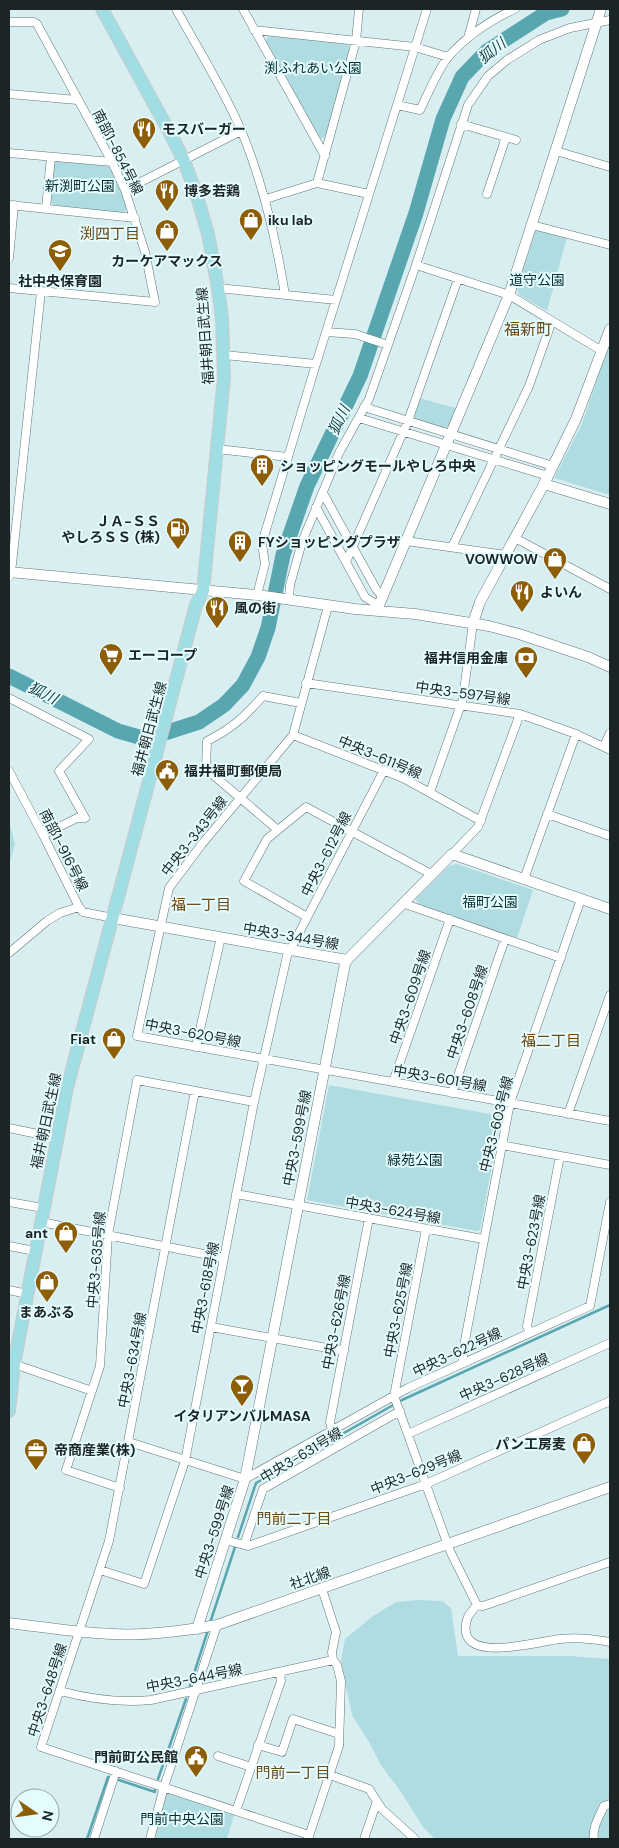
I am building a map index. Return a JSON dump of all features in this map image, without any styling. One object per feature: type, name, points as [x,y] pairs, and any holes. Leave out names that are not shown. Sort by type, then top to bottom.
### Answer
[{"type":"main road","name":"福井朝日武生線","points":[[9,1411],[12,1367],[70,1078],[160,746],[196,605],[203,591],[223,396],[224,355],[218,288],[208,234],[196,193],[184,161],[170,133],[102,9]]},
{"type":"street","points":[[176,9],[226,98],[241,131],[266,199],[278,248],[285,295]]},
{"type":"street","points":[[243,9],[324,156]]},
{"type":"street","points":[[317,183],[356,41],[359,9]]},
{"type":"street","points":[[262,596],[265,564],[262,543],[427,9]]},
{"type":"street","points":[[468,38],[476,9]]},
{"type":"street","points":[[397,105],[420,110],[448,57],[468,38],[489,23],[515,9]]},
{"type":"street","points":[[288,599],[302,542],[339,454],[364,407],[416,265],[468,105],[488,76],[508,60],[539,40],[599,16],[610,20]]},
{"type":"street","points":[[379,604],[509,295],[599,16]]},
{"type":"street","name":"南部1-854号線","points":[[9,22],[34,22],[37,24],[112,162],[125,190],[145,252],[155,302],[9,288]]},
{"type":"street","points":[[254,30],[415,47],[448,57]]},
{"type":"street","points":[[9,94],[77,100]]},
{"type":"street","points":[[461,124],[516,140]]},
{"type":"street","points":[[125,190],[241,131]]},
{"type":"street","points":[[487,194],[506,137]]},
{"type":"street","points":[[556,151],[610,166]]},
{"type":"street","points":[[9,153],[112,162]]},
{"type":"street","points":[[46,208],[51,157]]},
{"type":"street","points":[[266,199],[317,183],[369,194]]},
{"type":"street","points":[[9,258],[11,205],[134,218]]},
{"type":"street","points":[[532,225],[610,245]]},
{"type":"street","points":[[416,265],[509,295],[602,351]]},
{"type":"street","points":[[346,562],[408,421],[458,279]]},
{"type":"street","points":[[218,288],[336,300]]},
{"type":"street","points":[[40,292],[9,574],[262,596],[328,606],[379,604]]},
{"type":"street","points":[[452,547],[529,386],[552,321]]},
{"type":"street","points":[[430,792],[462,705],[473,624],[480,602],[546,480],[576,419],[610,328]]},
{"type":"street","points":[[326,332],[361,336],[386,344]]},
{"type":"street","points":[[224,355],[316,364]]},
{"type":"street","points":[[364,407],[553,466]]},
{"type":"street","points":[[359,418],[495,460],[610,504]]},
{"type":"street","points":[[217,449],[288,457]]},
{"type":"street","points":[[323,493],[376,589],[379,604]]},
{"type":"street","points":[[316,507],[365,596],[379,604],[415,614],[519,634],[551,644],[610,667]]},
{"type":"street","points":[[515,538],[610,589]]},
{"type":"street","points":[[406,541],[506,555]]},
{"type":"street","name":"中央3-343号線","points":[[162,926],[169,888],[202,844],[293,735],[328,606]]},
{"type":"street","name":"中央3-597号線","points":[[306,683],[520,714],[576,734],[607,748]]},
{"type":"street","points":[[278,830],[206,769],[207,741],[228,730],[263,696],[301,703]]},
{"type":"street","points":[[9,698],[89,739],[59,771],[85,818],[77,818],[43,835]]},
{"type":"street","points":[[347,960],[478,827],[520,714]]},
{"type":"street","points":[[607,748],[610,733]]},
{"type":"street","points":[[524,879],[576,734]]},
{"type":"street","name":"中央3-611号線","points":[[293,735],[403,778],[481,821]]},
{"type":"street","name":"中央3-612号線","points":[[291,949],[384,770]]},
{"type":"street","name":"南部1-916号線","points":[[9,772],[79,907],[83,912],[113,918]]},
{"type":"street","points":[[307,918],[244,881],[267,839],[306,807],[431,874]]},
{"type":"street","points":[[547,814],[610,836]]},
{"type":"street","points":[[452,854],[610,909]]},
{"type":"street","name":"中央3-603号線","points":[[463,1363],[463,1351],[483,1239],[510,1103],[581,899]]},
{"type":"street","points":[[402,903],[560,958]]},
{"type":"street","points":[[9,952],[47,920],[60,913],[79,907]]},
{"type":"street","name":"中央3-344号線","points":[[113,918],[347,960]]},
{"type":"street","name":"中央3-609号線","points":[[393,1082],[450,919]]},
{"type":"street","name":"中央3-620号線","points":[[162,926],[137,1036],[324,1070]]},
{"type":"street","points":[[196,1047],[222,937]]},
{"type":"street","name":"中央3-608号線","points":[[452,1093],[505,939]]},
{"type":"street","name":"中央3-618号線","points":[[100,1570],[144,1584],[185,1460],[254,1102],[287,956],[291,949]]},
{"type":"street","name":"中央3-599号線","points":[[208,1626],[226,1540],[245,1479],[347,960]]},
{"type":"street","points":[[568,1114],[610,995]]},
{"type":"street","name":"中央3-601号線","points":[[324,1070],[610,1121]]},
{"type":"street","name":"中央3-635号線","points":[[120,1488],[66,1470],[100,1366],[108,1235],[137,1080],[254,1102]]},
{"type":"street","name":"中央3-634号線","points":[[80,1631],[109,1541],[195,1091]]},
{"type":"street","points":[[9,1128],[57,1138]]},
{"type":"street","points":[[501,1145],[610,1165]]},
{"type":"street","name":"中央3-623号線","points":[[530,1333],[527,1326],[560,1156]]},
{"type":"street","name":"中央3-624号線","points":[[236,1194],[483,1239]]},
{"type":"street","points":[[9,1202],[43,1208]]},
{"type":"street","name":"中央3-622号線","points":[[245,1479],[332,1431],[397,1404],[463,1363],[590,1306],[610,1202]]},
{"type":"street","name":"中央3-626号線","points":[[332,1431],[330,1422],[369,1218]]},
{"type":"street","points":[[41,1222],[224,1258]]},
{"type":"street","name":"中央3-625号線","points":[[397,1404],[426,1229]]},
{"type":"street","points":[[9,1246],[35,1252]]},
{"type":"street","points":[[9,1290],[27,1294]]},
{"type":"street","points":[[211,1327],[344,1351]]},
{"type":"street","name":"中央3-628号線","points":[[408,1434],[610,1343]]},
{"type":"street","points":[[12,1367],[92,1391]]},
{"type":"street","name":"中央3-629号線","points":[[226,1540],[248,1546],[426,1484],[610,1401]]},
{"type":"street","points":[[397,1404],[447,1545],[477,1606]]},
{"type":"street","name":"中央3-631号線","points":[[244,1545],[263,1489],[397,1404]]},
{"type":"street","points":[[129,1442],[245,1479]]},
{"type":"street","name":"社北線","points":[[9,1623],[113,1634],[140,1634],[208,1626],[322,1589],[610,1487]]},
{"type":"street","points":[[610,1562],[483,1606],[477,1606],[468,1615],[466,1624],[466,1634],[471,1643],[480,1647],[516,1646],[561,1639],[596,1639],[610,1642]]},
{"type":"street","points":[[309,1837],[340,1746],[341,1681],[332,1652],[336,1632],[322,1589]]},
{"type":"street","points":[[150,1839],[164,1787],[196,1691],[208,1626]]},
{"type":"street","name":"中央3-648号線","points":[[80,1631],[41,1747],[309,1837]]},
{"type":"street","name":"中央3-644号線","points":[[60,1690],[92,1698],[134,1702],[196,1691],[333,1660]]},
{"type":"street","points":[[236,1811],[281,1682],[280,1672]]},
{"type":"street","points":[[258,1745],[282,1752],[293,1719],[339,1734]]},
{"type":"street","points":[[218,1756],[251,1767]]},
{"type":"street","points":[[94,1839],[116,1771]]},
{"type":"street","points":[[330,1775],[370,1789],[382,1809],[415,1839]]},
{"type":"street","points":[[364,1839],[377,1801]]},
{"type":"street","points":[[594,1839],[595,1826],[600,1814],[604,1806],[610,1804]]},
{"type":"green space","name":"渕ふれあい公園","points":[[269,35],[347,43],[350,48],[326,138],[319,138],[265,41]]},
{"type":"green space","name":"新渕町公園","points":[[58,161],[111,168],[128,208],[123,213],[53,205],[50,202],[54,163]]},
{"type":"green space","name":"道守公園","points":[[540,230],[567,237],[547,311],[519,295],[517,289],[535,232]]},
{"type":"green space","points":[[610,342],[610,495],[554,478],[582,424]]},
{"type":"green space","points":[[419,398],[456,408],[449,426],[443,428],[416,420],[413,415]]},
{"type":"green space","points":[[9,821],[15,844],[9,865]]},
{"type":"green space","name":"福町公園","points":[[457,864],[533,890],[517,938],[418,904],[416,899],[449,866]]},
{"type":"green space","name":"緑苑公園","points":[[329,1085],[501,1116],[480,1230],[307,1200]]},
{"type":"green space","points":[[418,1600],[442,1601],[451,1608],[458,1656],[570,1656],[610,1659],[610,1839],[435,1839],[424,1828],[399,1789],[382,1767],[352,1715],[341,1662],[345,1639],[373,1616],[396,1602]]},
{"type":"green space","name":"門前中央公園","points":[[169,1793],[234,1815],[227,1839],[154,1839],[165,1794]]},
{"type":"waterway","name":"狐川","points":[[545,9],[546,13]]},
{"type":"waterway","name":"狐川","points":[[9,676],[118,731],[146,739],[199,722],[224,705],[243,685],[258,657],[268,628],[283,555],[307,486],[360,376],[416,213],[443,119],[462,77],[487,51],[546,13],[562,9]]},
{"type":"waterway","points":[[238,1537],[256,1483],[402,1400],[610,1305]]},
{"type":"waterway","points":[[210,1623],[235,1547]]},
{"type":"waterway","points":[[190,1686],[208,1630]]},
{"type":"waterway","points":[[158,1779],[186,1699]]},
{"type":"waterway","points":[[87,1839],[109,1777]]},
{"type":"waterway","points":[[119,1780],[155,1792],[155,1790]]},
{"type":"place","name":"モスバーガー","points":[[144,150]]},
{"type":"place","name":"博多若鶏","points":[[167,212]]},
{"type":"place","name":"iku lab","points":[[251,241]]},
{"type":"place","name":"カーケアマックス","points":[[167,252]]},
{"type":"place","name":"社中央保育園","points":[[60,272]]},
{"type":"place","name":"ショッピングモールやしろ中央","points":[[262,487]]},
{"type":"place","name":"ＪＡ-ＳＳ やしろＳＳ (株)","points":[[178,550]]},
{"type":"place","name":"FYショッピングプラザ","points":[[240,563]]},
{"type":"place","name":"VOWWOW","points":[[555,580]]},
{"type":"place","name":"よいん","points":[[522,613]]},
{"type":"place","name":"風の街","points":[[217,629]]},
{"type":"place","name":"エーコープ","points":[[111,676]]},
{"type":"place","name":"福井信用金庫","points":[[526,679]]},
{"type":"place","name":"福井福町郵便局","points":[[167,792]]},
{"type":"place","name":"Fiat","points":[[114,1060]]},
{"type":"place","name":"ant","points":[[66,1254]]},
{"type":"place","name":"まあぶる","points":[[47,1303]]},
{"type":"place","name":"イタリアンバルMASA","points":[[242,1407]]},
{"type":"place","name":"パン工房麦","points":[[584,1465]]},
{"type":"place","name":"帝商産業(株)","points":[[36,1471]]},
{"type":"place","name":"門前町公民館","points":[[196,1778]]},
{"type":"district","name":"渕四丁目","points":[[110,234]]},
{"type":"district","name":"福新町","points":[[528,329]]},
{"type":"district","name":"福一丁目","points":[[201,905]]},
{"type":"district","name":"福二丁目","points":[[551,1041]]},
{"type":"district","name":"門前二丁目","points":[[294,1519]]},
{"type":"district","name":"門前一丁目","points":[[293,1773]]}]
